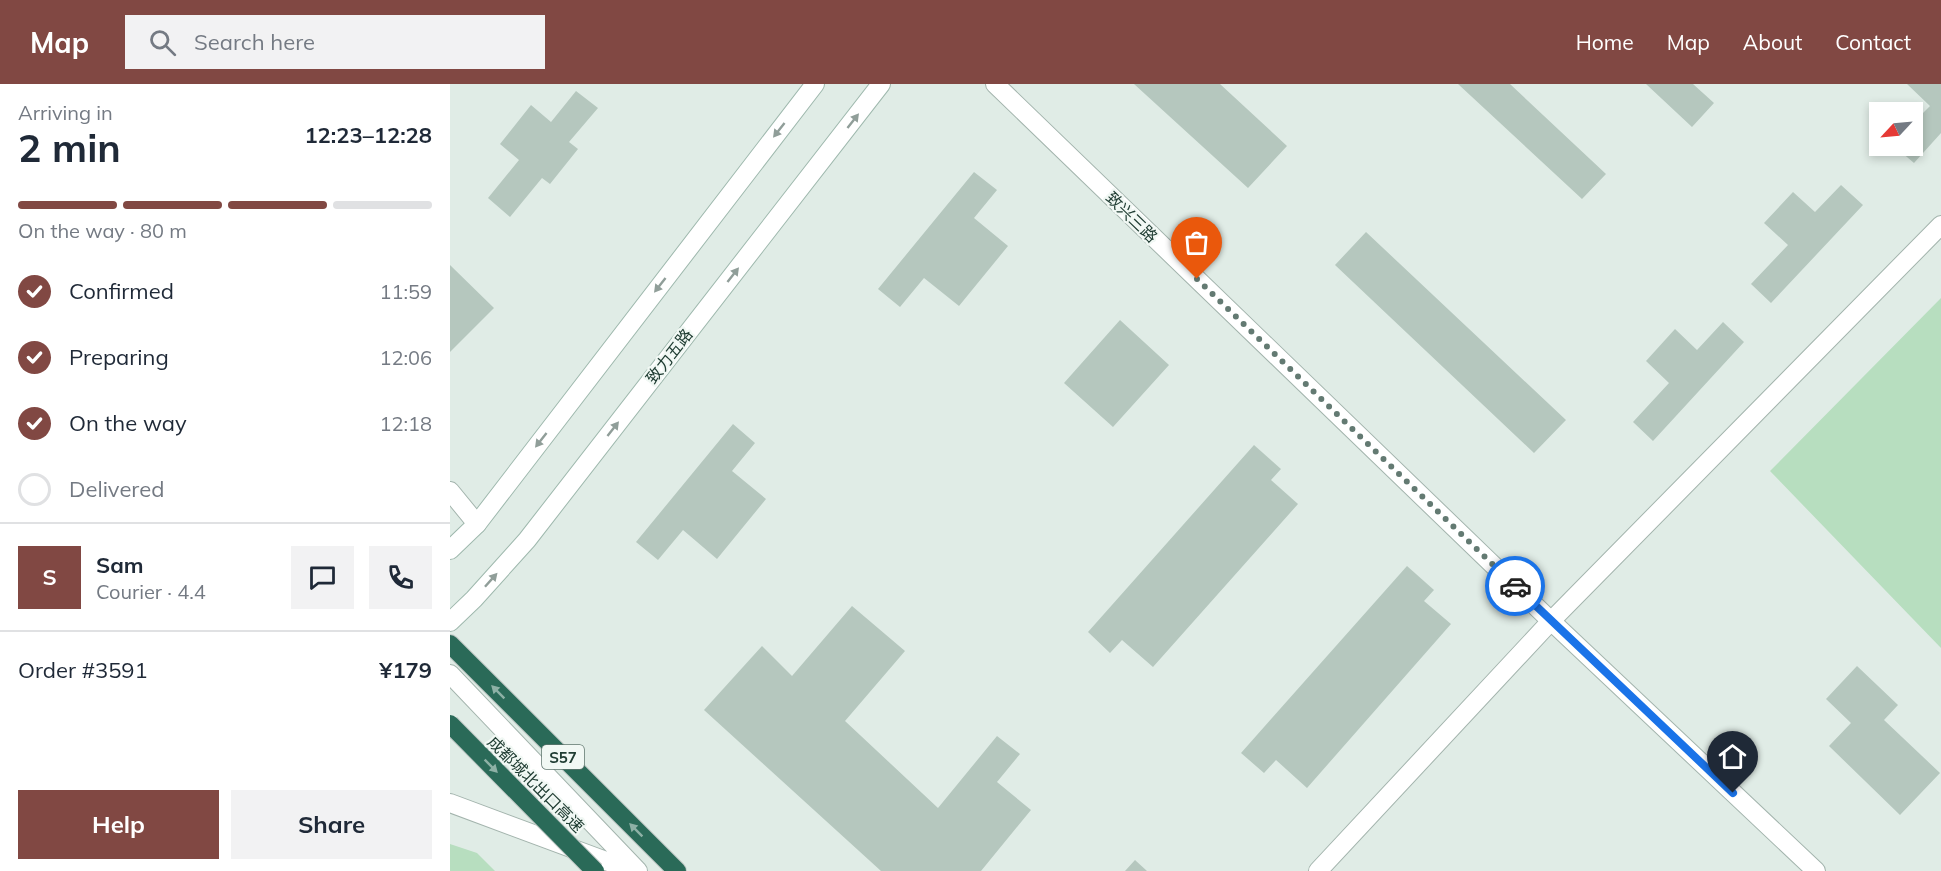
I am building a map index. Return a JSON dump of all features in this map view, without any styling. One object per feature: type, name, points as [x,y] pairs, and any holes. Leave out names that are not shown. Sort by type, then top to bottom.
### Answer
[{"type":"highway","name":"S57","points":[[450,644],[677,871]]},
{"type":"highway","name":"成都城北出口高速","points":[[450,724],[595,871]]},
{"type":"street","points":[[450,550],[477,524],[815,84]]},
{"type":"street","name":"致力五路","points":[[450,622],[527,540],[881,84]]},
{"type":"street","name":"致兴三路","points":[[995,84],[1551,621],[1816,871]]},
{"type":"street","points":[[1318,871],[1551,621],[1941,225]]},
{"type":"street","points":[[450,491],[477,524]]},
{"type":"street","points":[[450,674],[638,871]]},
{"type":"street","points":[[450,803],[633,871]]},
{"type":"green space","points":[[1941,298],[1941,648],[1770,471]]},
{"type":"green space","points":[[450,844],[477,853],[495,871],[450,871]]},
{"type":"building","points":[[1134,84],[1220,84],[1287,146],[1248,188]]},
{"type":"building","points":[[1458,84],[1510,84],[1606,174],[1582,199]]},
{"type":"building","points":[[1646,84],[1693,84],[1714,103],[1692,127]]},
{"type":"building","points":[[1907,84],[1941,84],[1941,133],[1923,153],[1923,113],[1930,106]]},
{"type":"building","points":[[576,91],[598,108],[569,142],[578,149],[550,184],[542,178],[510,217],[488,198],[519,160],[500,144],[531,105],[551,122]]},
{"type":"building","points":[[1906,156],[1920,156],[1914,163]]},
{"type":"building","points":[[974,172],[997,190],[974,218],[1008,246],[959,306],[924,278],[900,307],[878,289]]},
{"type":"building","points":[[1841,185],[1863,205],[1771,303],[1751,284],[1788,245],[1764,223],[1793,192],[1815,212]]},
{"type":"building","points":[[1366,232],[1566,420],[1534,453],[1335,265]]},
{"type":"building","points":[[450,265],[494,308],[450,352]]},
{"type":"building","points":[[1120,320],[1169,365],[1113,427],[1064,383]]},
{"type":"building","points":[[1723,322],[1744,342],[1653,441],[1633,422],[1669,383],[1646,361],[1675,329],[1697,350]]},
{"type":"building","points":[[733,424],[755,443],[732,471],[766,499],[717,559],[683,530],[658,560],[636,542]]},
{"type":"building","points":[[1254,445],[1281,469],[1271,480],[1298,504],[1153,667],[1122,640],[1110,653],[1088,632]]},
{"type":"building","points":[[1407,566],[1434,590],[1424,601],[1451,624],[1307,788],[1276,760],[1264,773],[1241,753]]},
{"type":"building","points":[[852,606],[905,651],[845,721],[938,808],[997,736],[1020,754],[997,782],[1031,810],[981,871],[881,871],[704,710],[762,646],[792,676]]},
{"type":"building","points":[[1857,666],[1898,705],[1884,720],[1940,773],[1900,815],[1829,746],[1851,723],[1826,699]]},
{"type":"building","points":[[1135,860],[1147,871],[1125,871]]},
{"type":"way so far","points":[[1197,279],[1515,586]]},
{"type":"route","points":[[1515,586],[1733,793]]}]
